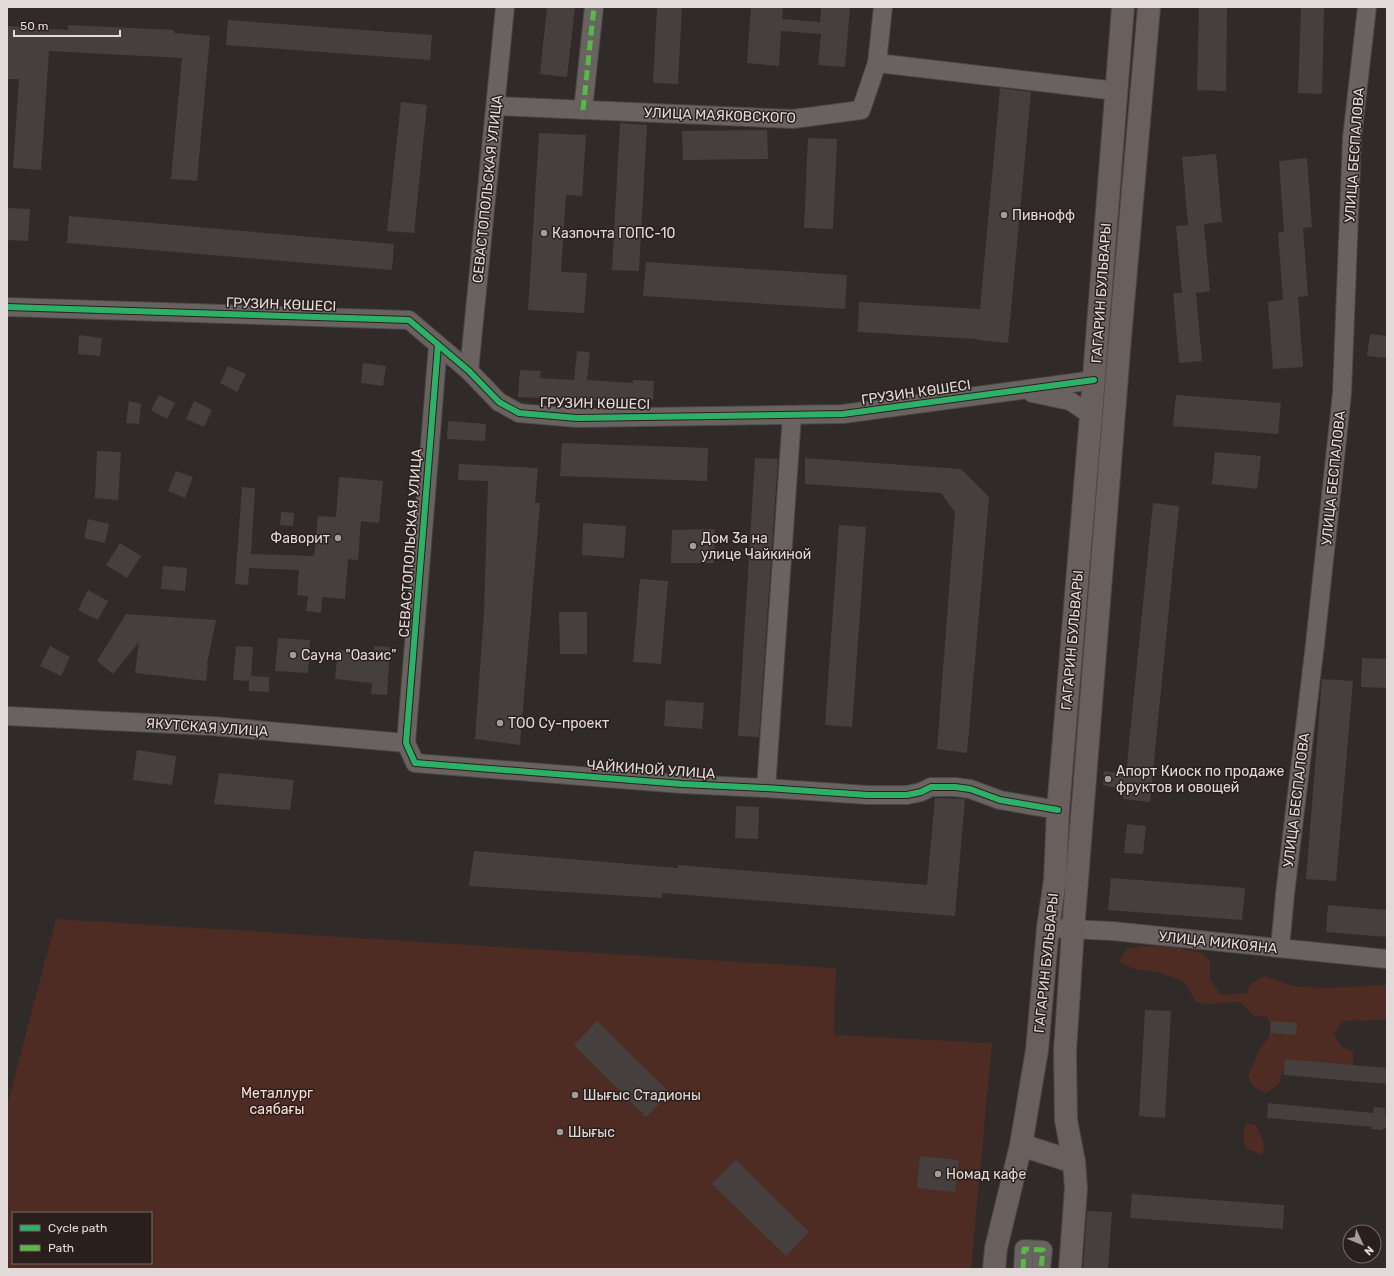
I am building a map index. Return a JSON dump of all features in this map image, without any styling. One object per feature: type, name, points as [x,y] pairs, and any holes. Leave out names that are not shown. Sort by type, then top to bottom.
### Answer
[{"type":"main road","name":"ГАГАРИН БУЛЬВАРЫ","points":[[994,1269],[996,1248],[1020,1145],[1037,1050],[1048,928],[1055,880],[1058,810],[1092,415],[1123,7]]},
{"type":"main road","name":"ГАГАРИН БУЛЬВАРЫ","points":[[1070,1269],[1076,1188],[1074,1162],[1066,1120],[1065,1051],[1073,930],[1117,378],[1149,7]]},
{"type":"main road","points":[[1094,380],[1117,378]]},
{"type":"main road","points":[[1020,1145],[1074,1162]]},
{"type":"street","name":"СЕВАСТОПОЛЬСКАЯ УЛИЦА","points":[[469,371],[505,7]]},
{"type":"street","points":[[583,110],[594,7]]},
{"type":"street","name":"УЛИЦА МАЯКОВСКОГО","points":[[496,106],[793,119],[861,110],[877,63],[883,7]]},
{"type":"street","name":"УЛИЦА БЕСПАЛОВА","points":[[1280,948],[1285,894],[1316,644],[1342,393],[1352,138],[1367,7]]},
{"type":"street","points":[[877,63],[1116,91]]},
{"type":"street","name":"ГРУЗИН КӨШЕСІ","points":[[7,307],[409,320],[469,371],[499,402],[519,413],[577,418],[843,414],[1094,380]]},
{"type":"street","name":"СЕВАСТОПОЛЬСКАЯ УЛИЦА","points":[[406,743],[438,345]]},
{"type":"street","points":[[1019,390],[1070,401],[1092,415]]},
{"type":"street","points":[[766,788],[792,415]]},
{"type":"street","name":"ЯКУТСКАЯ УЛИЦА","points":[[7,716],[212,726],[406,743]]},
{"type":"street","name":"ЧАЙКИНОЙ УЛИЦА","points":[[406,743],[414,763],[682,784],[868,795],[907,795],[920,792],[931,787],[955,787],[970,789],[1000,800],[1058,810]]},
{"type":"street","name":"УЛИЦА МИКОЯНА","points":[[1048,928],[1112,931],[1387,960]]},
{"type":"street","points":[[1022,1269],[1024,1249],[1043,1250],[1041,1269]]},
{"type":"green space","name":"Металлург саябағы","points":[[56,919],[836,968],[834,1035],[992,1043],[971,1269],[7,1269],[7,1106]]},
{"type":"green space","points":[[1142,946],[1174,947],[1202,953],[1210,961],[1210,979],[1221,995],[1247,993],[1250,984],[1265,976],[1293,986],[1328,988],[1387,985],[1387,1020],[1342,1021],[1334,1034],[1341,1046],[1353,1052],[1353,1067],[1292,1062],[1282,1073],[1279,1084],[1266,1093],[1253,1086],[1248,1076],[1260,1048],[1269,1038],[1270,1023],[1267,1017],[1254,1016],[1240,1002],[1206,1004],[1196,1002],[1184,982],[1161,973],[1134,969],[1119,962],[1127,949]]},
{"type":"green space","points":[[1247,1123],[1256,1125],[1264,1148],[1262,1155],[1246,1148],[1243,1135]]},
{"type":"building","points":[[547,7],[575,7],[567,77],[540,74]]},
{"type":"building","points":[[657,7],[682,7],[678,84],[653,83]]},
{"type":"building","points":[[751,7],[783,7],[782,19],[820,22],[821,7],[850,7],[845,67],[818,65],[821,34],[781,31],[779,66],[747,63]]},
{"type":"building","points":[[1199,7],[1227,7],[1226,91],[1197,90]]},
{"type":"building","points":[[1301,7],[1324,7],[1322,94],[1298,93]]},
{"type":"building","points":[[228,20],[432,35],[430,60],[226,45]]},
{"type":"building","points":[[68,25],[174,30],[174,33],[210,36],[197,181],[171,179],[182,58],[49,51],[41,170],[13,168],[19,79],[7,79],[7,26],[68,30]]},
{"type":"building","name":"Пивнофф","points":[[1000,88],[1031,92],[1008,343],[977,339],[858,332],[859,302],[980,309]]},
{"type":"building","points":[[401,102],[427,105],[414,233],[387,231]]},
{"type":"building","points":[[620,123],[647,125],[639,271],[612,270]]},
{"type":"building","points":[[767,130],[768,159],[683,160],[682,131]]},
{"type":"building","points":[[539,133],[586,135],[582,196],[566,195],[561,272],[587,273],[584,313],[528,310]]},
{"type":"building","points":[[808,138],[837,139],[833,229],[804,228]]},
{"type":"building","points":[[1216,154],[1222,222],[1204,224],[1210,291],[1196,293],[1202,361],[1179,363],[1173,293],[1182,293],[1176,226],[1188,225],[1182,157]]},
{"type":"building","points":[[1307,158],[1312,227],[1303,228],[1308,296],[1298,297],[1303,367],[1273,369],[1268,302],[1283,300],[1278,233],[1284,232],[1279,161]]},
{"type":"building","points":[[7,208],[30,209],[28,241],[7,240]]},
{"type":"building","points":[[69,216],[394,244],[392,270],[67,243]]},
{"type":"building","points":[[646,262],[847,275],[845,309],[643,296]]},
{"type":"building","points":[[1370,334],[1387,336],[1387,358],[1367,356]]},
{"type":"building","points":[[79,335],[102,338],[100,356],[78,354]]},
{"type":"building","points":[[577,351],[590,352],[587,380],[633,383],[633,380],[654,381],[653,400],[611,398],[611,401],[518,397],[520,370],[541,371],[540,378],[574,380]]},
{"type":"building","points":[[363,363],[386,366],[383,386],[361,383]]},
{"type":"building","points":[[228,366],[246,374],[237,392],[220,383]]},
{"type":"building","points":[[159,395],[175,403],[167,419],[151,410]]},
{"type":"building","points":[[1176,395],[1281,403],[1278,434],[1173,426]]},
{"type":"building","points":[[129,401],[141,404],[139,424],[126,423]]},
{"type":"building","points":[[194,401],[212,410],[204,427],[186,419]]},
{"type":"building","points":[[448,421],[486,424],[485,441],[447,439]]},
{"type":"building","points":[[562,443],[708,448],[707,481],[560,476]]},
{"type":"building","points":[[97,451],[121,452],[118,500],[95,498]]},
{"type":"building","points":[[1215,452],[1261,456],[1257,489],[1212,484]]},
{"type":"building","points":[[755,458],[778,459],[759,737],[738,736]]},
{"type":"building","points":[[805,458],[961,469],[989,497],[967,753],[937,749],[955,512],[941,493],[805,484]]},
{"type":"building","points":[[459,464],[538,468],[535,503],[540,503],[520,745],[475,739],[484,612],[488,481],[458,480]]},
{"type":"building","points":[[176,471],[193,477],[185,498],[168,491]]},
{"type":"building","name":"Фаворит","points":[[339,477],[383,481],[379,523],[361,521],[358,560],[348,559],[345,599],[322,597],[321,613],[306,611],[308,596],[297,595],[299,570],[249,568],[248,585],[235,584],[242,487],[255,488],[251,554],[314,556],[318,516],[336,517]]},
{"type":"building","points":[[1153,503],[1179,506],[1150,802],[1123,799],[1124,790],[1103,785],[1104,771],[1126,774]]},
{"type":"building","points":[[281,512],[294,513],[293,526],[280,525]]},
{"type":"building","points":[[88,519],[109,524],[105,543],[84,538]]},
{"type":"building","points":[[583,523],[626,526],[624,558],[582,555]]},
{"type":"building","points":[[839,525],[866,527],[852,727],[825,725]]},
{"type":"building","name":"Дом 3а на улице Чайкиной","points":[[715,529],[714,563],[671,563],[672,530]]},
{"type":"building","points":[[120,543],[141,556],[127,578],[106,565]]},
{"type":"building","points":[[163,566],[187,568],[185,591],[161,589]]},
{"type":"building","points":[[640,579],[668,581],[661,664],[633,662]]},
{"type":"building","points":[[88,590],[108,601],[98,620],[78,610]]},
{"type":"building","points":[[559,612],[587,612],[587,654],[560,654]]},
{"type":"building","points":[[126,614],[216,620],[207,664],[206,681],[135,673],[139,642],[113,674],[97,661]]},
{"type":"building","name":"Сауна \"Оазис\"","points":[[278,638],[310,640],[308,673],[275,671]]},
{"type":"building","points":[[50,646],[70,657],[61,676],[40,666]]},
{"type":"building","points":[[236,646],[253,647],[251,676],[269,677],[269,692],[249,691],[249,681],[233,680]]},
{"type":"building","points":[[374,646],[390,647],[387,695],[371,694],[372,683],[335,679],[338,650],[374,654]]},
{"type":"building","points":[[1362,658],[1387,659],[1387,688],[1361,687]]},
{"type":"building","points":[[1322,679],[1353,681],[1336,881],[1306,879]]},
{"type":"building","points":[[666,700],[704,703],[702,729],[664,726]]},
{"type":"building","points":[[137,750],[176,756],[172,785],[133,780]]},
{"type":"building","points":[[219,773],[294,780],[290,810],[214,804]]},
{"type":"building","points":[[935,798],[965,799],[955,916],[662,893],[662,898],[469,886],[474,851],[678,868],[678,865],[927,885]]},
{"type":"building","points":[[736,806],[759,807],[758,839],[735,838]]},
{"type":"building","points":[[1127,824],[1146,826],[1143,854],[1124,853]]},
{"type":"building","points":[[1111,878],[1245,888],[1242,920],[1108,910]]},
{"type":"building","points":[[1328,905],[1387,910],[1387,937],[1326,932]]},
{"type":"building","points":[[1145,1010],[1171,1011],[1165,1118],[1139,1116]]},
{"type":"building","points":[[597,1021],[670,1093],[646,1117],[574,1045]]},
{"type":"building","points":[[1271,1021],[1297,1023],[1296,1035],[1270,1033]]},
{"type":"building","points":[[1285,1059],[1387,1068],[1387,1084],[1284,1075]]},
{"type":"building","points":[[1268,1103],[1373,1113],[1374,1107],[1385,1108],[1385,1114],[1387,1114],[1387,1129],[1371,1129],[1372,1127],[1267,1118]]},
{"type":"building","name":"Номад кафе","points":[[920,1156],[959,1160],[955,1192],[917,1188]]},
{"type":"building","points":[[736,1160],[809,1232],[786,1256],[712,1184]]},
{"type":"building","points":[[1132,1194],[1284,1205],[1283,1229],[1130,1218]]},
{"type":"building","points":[[1087,1211],[1112,1212],[1108,1269],[1083,1269]]},
{"type":"marked path","points":[[583,110],[594,7]]},
{"type":"marked path","points":[[1023,1269],[1024,1249],[1043,1250],[1041,1269]]},
{"type":"cycle path","points":[[7,307],[409,320],[469,371],[499,402],[519,413],[577,418],[843,414],[1094,380]]},
{"type":"cycle path","points":[[438,345],[406,743],[415,763],[682,784],[868,795],[907,795],[921,792],[931,787],[955,787],[970,789],[1000,800],[1058,810]]},
{"type":"place","name":"Пивнофф","points":[[1004,215]]},
{"type":"place","name":"Казпочта ГОПС-10","points":[[544,233]]},
{"type":"place","name":"Фаворит","points":[[338,538]]},
{"type":"place","name":"Дом 3а на улице Чайкиной","points":[[693,546]]},
{"type":"place","name":"Сауна \"Оазис\"","points":[[293,655]]},
{"type":"place","name":"ТОО Су-проект","points":[[500,723]]},
{"type":"place","name":"Апорт Киоск по продаже фруктов и овощей","points":[[1108,779]]},
{"type":"place","name":"Шығыс Стадионы","points":[[575,1095]]},
{"type":"place","name":"Шығыс","points":[[560,1132]]},
{"type":"place","name":"Номад кафе","points":[[938,1174]]}]
